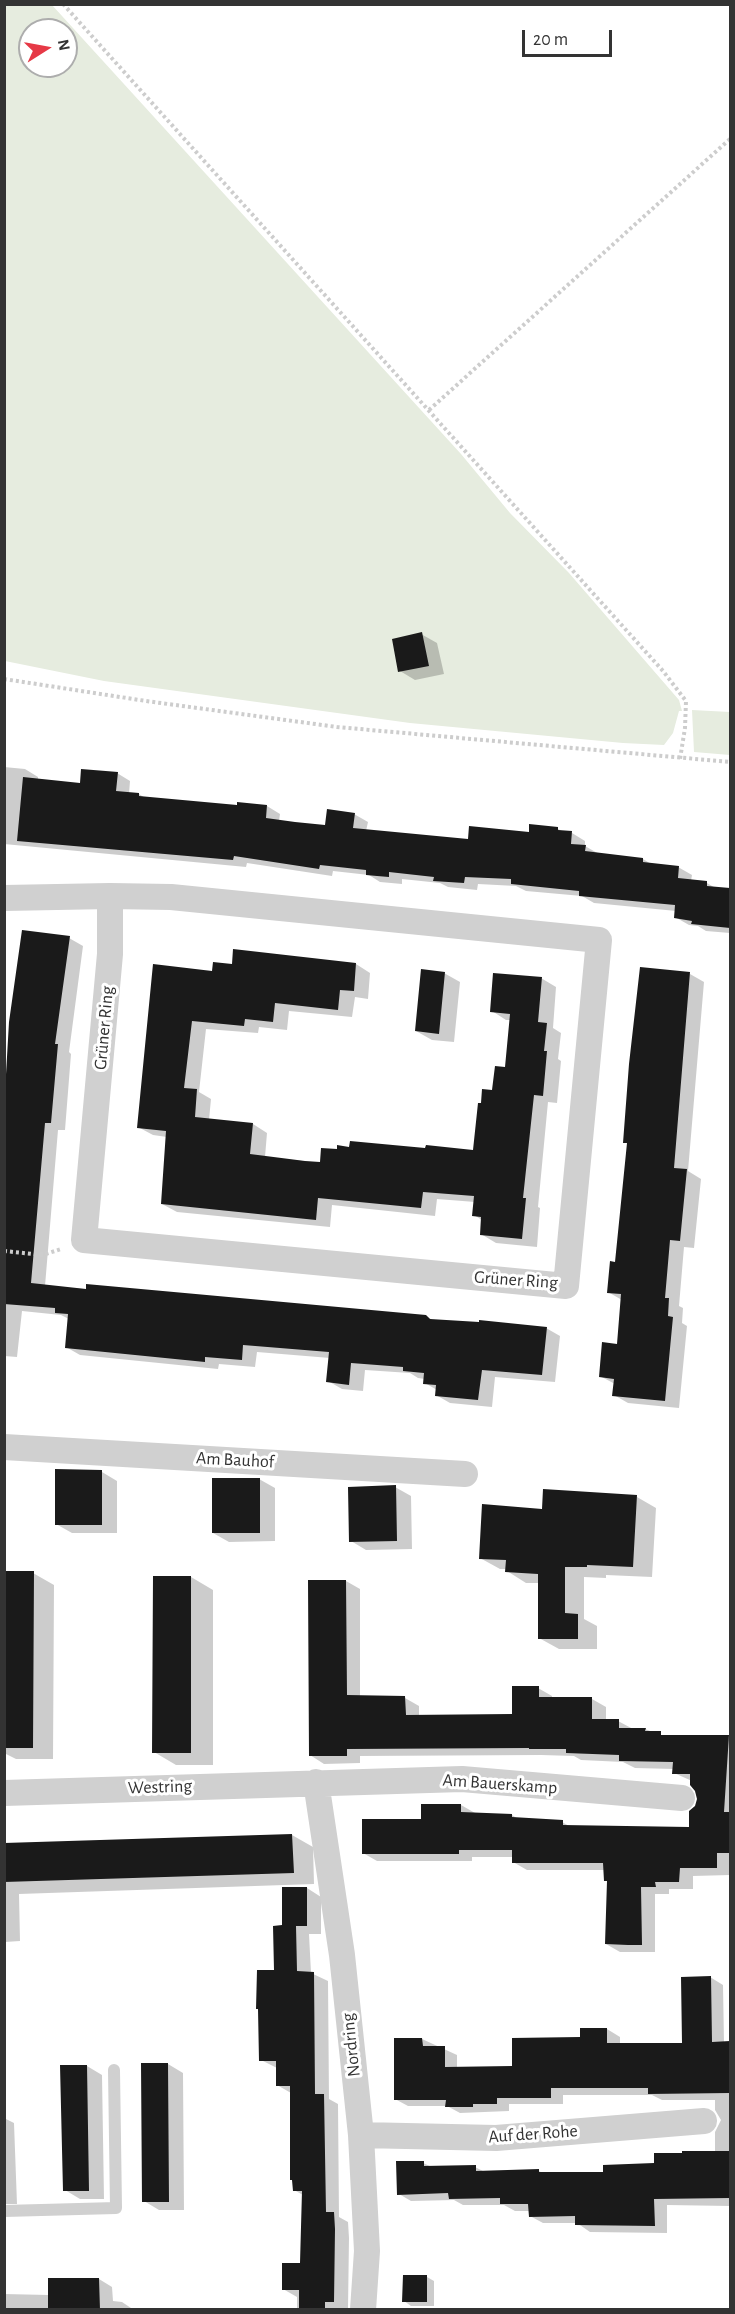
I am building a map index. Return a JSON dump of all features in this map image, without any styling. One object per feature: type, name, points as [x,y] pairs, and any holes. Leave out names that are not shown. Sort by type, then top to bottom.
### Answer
[{"type":"street","name":"Grüner Ring","points":[[4,898],[110,896],[171,897],[599,939],[566,1286],[84,1240],[110,954],[110,896]]},
{"type":"street","name":"Am Bauhof","points":[[4,1447],[465,1474]]},
{"type":"street","name":"Am Bauerskamp","points":[[316,1782],[462,1779],[682,1798]]},
{"type":"street","name":"Westring","points":[[4,1792],[316,1782]]},
{"type":"street","name":"Nordring","points":[[316,1782],[342,1955],[361,2135],[367,2251],[363,2310]]},
{"type":"street","name":"Auf der Rohe","points":[[361,2135],[496,2138],[704,2121]]},
{"type":"lane","points":[[4,2211],[116,2208],[114,2070]]},
{"type":"path","points":[[63,4],[663,671],[686,701],[680,759]]},
{"type":"path","points":[[429,410],[730,139]]},
{"type":"path","points":[[4,679],[337,727],[730,762]]},
{"type":"path","points":[[4,1251],[43,1255],[84,1240]]},
{"type":"shaded area","points":[[4,5],[52,5],[64,18],[18,18],[18,78],[78,78],[78,34],[461,454],[510,513],[569,573],[679,700],[682,711],[679,711],[673,733],[664,745],[623,743],[410,723],[104,681],[5,661]]},
{"type":"shaded area","points":[[692,710],[730,712],[730,755],[694,752]]},
{"type":"building","points":[[422,632],[429,666],[398,672],[392,639]]},
{"type":"building","points":[[81,769],[118,772],[116,791],[139,793],[139,796],[237,805],[237,802],[267,805],[266,818],[295,822],[325,825],[327,809],[355,813],[353,828],[468,839],[469,826],[529,832],[529,824],[558,827],[558,830],[572,831],[571,844],[586,845],[585,851],[643,858],[643,862],[679,866],[678,878],[707,881],[707,886],[730,888],[730,928],[691,924],[692,921],[674,918],[675,905],[579,896],[579,891],[511,884],[511,879],[465,877],[464,883],[433,881],[434,877],[389,872],[389,877],[366,875],[366,870],[320,865],[319,869],[234,856],[233,860],[17,841],[23,777],[80,783]]},
{"type":"building","points":[[22,930],[70,936],[55,1044],[58,1044],[51,1123],[45,1123],[31,1283],[86,1289],[86,1284],[426,1315],[430,1319],[479,1322],[479,1320],[547,1327],[542,1375],[482,1370],[478,1400],[435,1396],[436,1385],[423,1384],[424,1373],[403,1371],[403,1367],[351,1363],[349,1385],[326,1382],[329,1352],[243,1345],[242,1360],[205,1357],[205,1362],[65,1348],[68,1314],[55,1313],[55,1308],[4,1304],[4,1109],[9,1022]]},
{"type":"building","points":[[233,949],[356,963],[354,991],[340,990],[338,1010],[275,1003],[273,1022],[245,1019],[244,1026],[192,1021],[184,1088],[197,1089],[195,1117],[253,1123],[250,1154],[305,1161],[320,1162],[321,1148],[337,1149],[337,1145],[349,1147],[350,1141],[473,1150],[478,1103],[481,1103],[482,1089],[492,1090],[495,1066],[505,1067],[510,1014],[490,1012],[493,973],[542,977],[538,1022],[547,1023],[544,1051],[547,1051],[543,1096],[534,1095],[523,1198],[526,1198],[522,1239],[480,1235],[481,1217],[472,1216],[474,1196],[423,1192],[421,1208],[318,1198],[316,1220],[161,1204],[166,1131],[137,1128],[153,964],[212,971],[213,962],[232,964]]},
{"type":"building","points":[[640,967],[690,972],[674,1168],[687,1169],[680,1241],[670,1240],[665,1298],[669,1298],[668,1316],[673,1317],[665,1401],[612,1396],[614,1379],[599,1377],[602,1342],[617,1344],[621,1294],[607,1293],[610,1261],[615,1262],[627,1143],[623,1143],[629,1064]]},
{"type":"building","points":[[421,969],[445,972],[439,1034],[415,1031]]},
{"type":"building","points":[[55,1469],[102,1470],[102,1525],[55,1525]]},
{"type":"building","points":[[212,1478],[260,1478],[260,1533],[212,1533]]},
{"type":"building","points":[[396,1485],[397,1541],[349,1542],[348,1487]]},
{"type":"building","points":[[543,1489],[637,1495],[633,1567],[587,1565],[587,1567],[565,1567],[565,1613],[578,1614],[578,1639],[538,1639],[538,1574],[505,1572],[506,1560],[479,1559],[482,1504],[542,1509]]},
{"type":"building","points":[[4,1571],[34,1571],[33,1748],[4,1748]]},
{"type":"building","points":[[153,1576],[191,1576],[191,1753],[152,1753]]},
{"type":"building","points":[[308,1580],[346,1580],[347,1695],[405,1696],[406,1715],[512,1714],[512,1686],[539,1686],[539,1697],[592,1697],[592,1719],[619,1719],[619,1728],[646,1728],[645,1731],[661,1731],[661,1735],[729,1735],[724,1812],[730,1812],[730,1853],[717,1853],[717,1868],[680,1868],[679,1882],[655,1882],[656,1887],[641,1887],[642,1945],[605,1944],[607,1881],[604,1881],[603,1863],[512,1863],[512,1850],[459,1850],[459,1854],[362,1854],[362,1819],[421,1819],[421,1804],[461,1804],[461,1812],[512,1814],[512,1817],[563,1820],[563,1825],[689,1827],[689,1811],[695,1806],[697,1799],[690,1785],[690,1774],[672,1774],[673,1762],[619,1761],[619,1755],[566,1753],[566,1749],[347,1749],[347,1756],[309,1756]]},
{"type":"building","points":[[292,1834],[294,1873],[4,1882],[4,1843]]},
{"type":"building","points":[[282,1887],[307,1887],[307,1926],[296,1926],[297,1971],[314,1972],[315,2094],[324,2094],[326,2212],[334,2212],[334,2302],[325,2302],[325,2310],[299,2310],[299,2290],[282,2290],[282,2263],[300,2263],[302,2191],[293,2191],[292,2180],[290,2180],[290,2086],[276,2086],[276,2061],[259,2061],[258,2009],[256,2009],[257,1970],[274,1970],[273,1926],[282,1925]]},
{"type":"building","points":[[711,1976],[712,2042],[730,2041],[730,2093],[648,2094],[648,2088],[551,2088],[551,2098],[497,2098],[497,2104],[473,2104],[473,2107],[445,2107],[446,2100],[394,2100],[394,2038],[422,2038],[423,2046],[445,2046],[445,2067],[512,2066],[512,2038],[580,2037],[580,2028],[607,2028],[607,2043],[682,2043],[681,1977]]},
{"type":"building","points":[[141,2063],[168,2063],[169,2202],[142,2202]]},
{"type":"building","points":[[60,2065],[87,2065],[89,2191],[63,2191]]},
{"type":"building","points":[[682,2151],[730,2151],[730,2198],[654,2199],[655,2226],[575,2225],[575,2216],[529,2217],[528,2204],[500,2204],[500,2198],[449,2199],[448,2193],[397,2195],[396,2161],[424,2161],[424,2166],[476,2165],[476,2171],[539,2169],[539,2172],[603,2172],[603,2165],[654,2163],[654,2153],[682,2153]]},
{"type":"building","points":[[403,2275],[427,2275],[427,2302],[402,2302]]},
{"type":"building","points":[[48,2278],[99,2278],[100,2310],[48,2310]]}]
